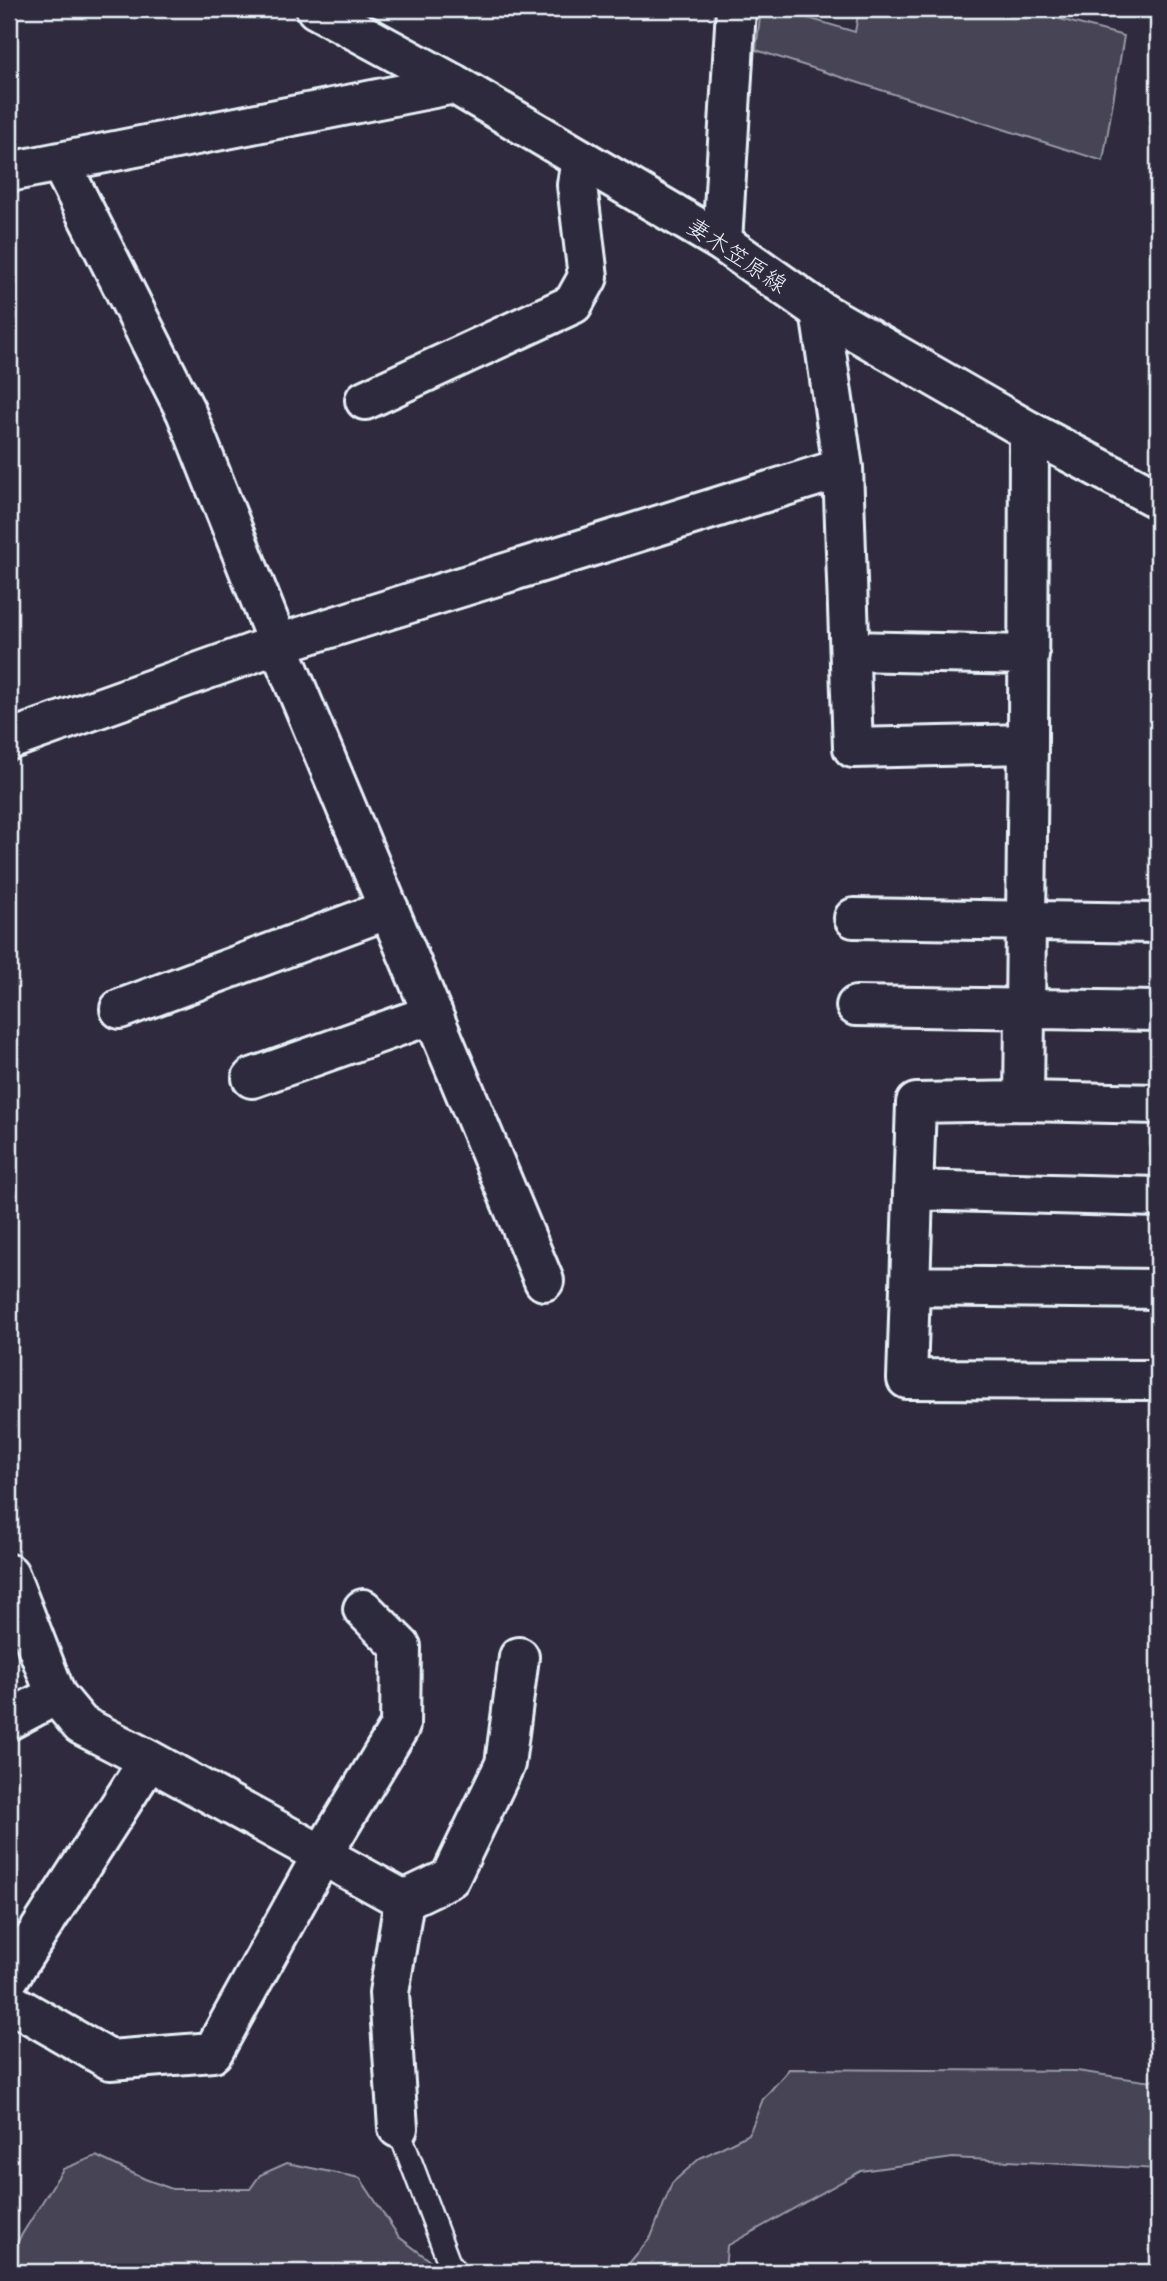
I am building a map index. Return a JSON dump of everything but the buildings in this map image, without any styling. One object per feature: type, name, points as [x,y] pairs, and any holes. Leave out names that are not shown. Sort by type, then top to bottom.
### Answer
[{"type":"street","name":"妻木笠原線","points":[[316,9],[454,84],[722,242],[820,312],[1029,431],[1158,499]]},
{"type":"street","points":[[722,242],[735,10]]},
{"type":"street","points":[[9,172],[454,84]]},
{"type":"street","points":[[365,400],[573,304],[588,277],[577,185],[581,159]]},
{"type":"street","points":[[60,162],[186,412],[278,644],[544,1281]]},
{"type":"street","points":[[820,312],[843,468],[853,748],[1028,744]]},
{"type":"street","points":[[1024,1101],[1029,431]]},
{"type":"street","points":[[9,740],[278,644],[843,468]]},
{"type":"street","points":[[851,651],[1029,655]]},
{"type":"street","points":[[120,1009],[389,909]]},
{"type":"street","points":[[854,918],[1158,923]]},
{"type":"street","points":[[856,1006],[1158,1011]]},
{"type":"street","points":[[252,1078],[433,1014]]},
{"type":"street","points":[[1158,1104],[1024,1101],[916,1103],[907,1378],[1158,1380]]},
{"type":"street","points":[[913,1190],[1158,1196]]},
{"type":"street","points":[[910,1286],[1158,1289]]},
{"type":"street","points":[[9,1574],[57,1695],[81,1725],[404,1900]]},
{"type":"street","points":[[9,2002],[110,2060],[213,2052],[322,1855],[400,1726],[401,1647],[363,1609]]},
{"type":"street","points":[[404,1900],[450,1878],[505,1764],[519,1657]]},
{"type":"street","points":[[9,1720],[57,1695]]},
{"type":"street","points":[[9,1978],[149,1760]]},
{"type":"street","points":[[398,2128],[389,1993],[404,1900]]},
{"type":"lane","points":[[398,2128],[455,2272]]},
{"type":"shaded area","points":[[761,9],[778,9],[855,32],[859,9],[1022,9],[1124,36],[1103,161],[756,50]]},
{"type":"shaded area","points":[[789,2069],[1077,2071],[1144,2081],[1158,2079],[1158,2169],[953,2158],[861,2171],[727,2246],[725,2272],[464,2272],[462,2268],[626,2267],[651,2237],[672,2183],[700,2158],[749,2134],[763,2099]]},
{"type":"shaded area","points":[[96,2156],[172,2189],[250,2189],[260,2175],[287,2163],[360,2178],[399,2237],[443,2272],[9,2272],[9,2255],[63,2169]]}]
